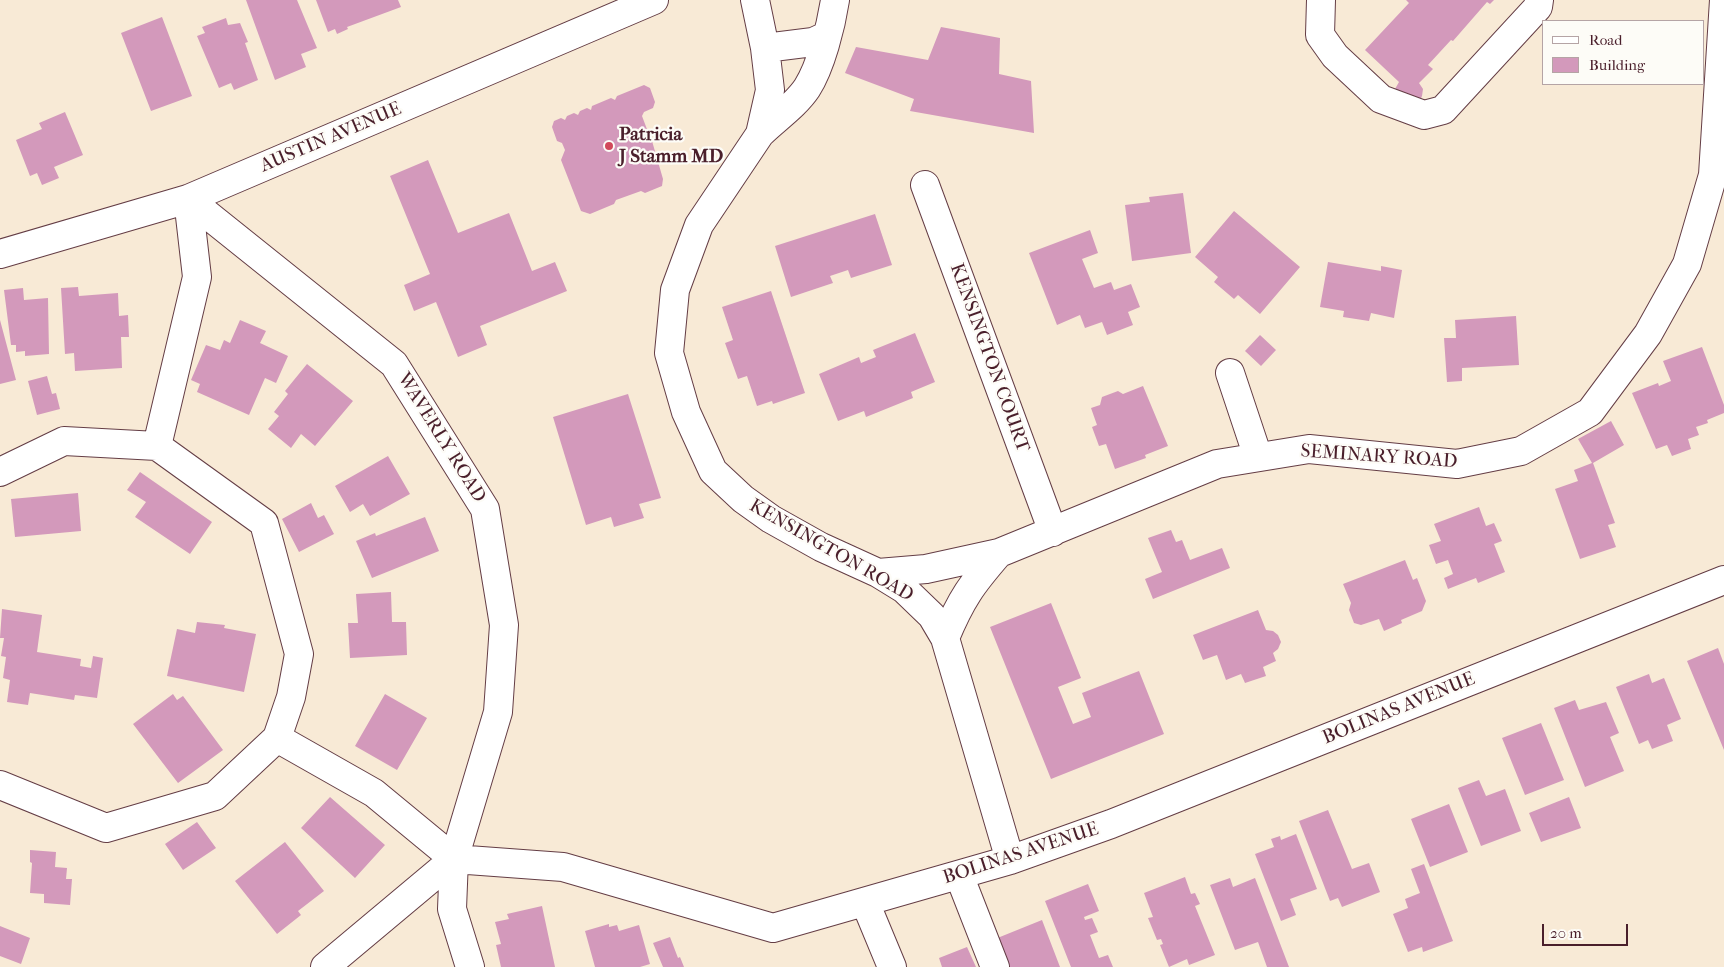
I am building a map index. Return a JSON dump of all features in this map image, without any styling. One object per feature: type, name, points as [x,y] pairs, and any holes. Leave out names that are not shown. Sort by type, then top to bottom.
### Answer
[{"type":"street","name":"AUSTIN AVENUE","points":[[0,254],[188,199],[654,0]]},
{"type":"street","name":"KENSINGTON ROAD","points":[[754,0],[765,48],[770,90],[760,134],[699,225],[675,290],[669,353],[686,412],[713,471],[743,499],[771,519],[904,589],[920,602],[932,616],[945,638],[1010,860]]},
{"type":"street","points":[[760,134],[797,100],[807,88],[817,68],[835,0]]},
{"type":"street","points":[[1321,0],[1320,35],[1335,56],[1381,99],[1424,114],[1443,110],[1538,7],[1539,0]]},
{"type":"street","name":"SEMINARY ROAD","points":[[878,574],[926,569],[999,553],[1217,464],[1309,448],[1457,464],[1521,451],[1590,412],[1648,334],[1687,264],[1713,175],[1724,0]]},
{"type":"street","points":[[765,48],[813,42],[826,36]]},
{"type":"street","name":"KENSINGTON COURT","points":[[925,185],[1053,532]]},
{"type":"street","points":[[158,446],[197,277],[188,199]]},
{"type":"street","name":"WAVERLY ROAD","points":[[188,199],[394,364],[485,509],[504,625],[498,712],[454,859],[452,909],[470,967]]},
{"type":"street","points":[[1230,373],[1258,457]]},
{"type":"street","points":[[0,472],[64,441],[158,446],[264,524],[299,654],[291,697],[276,738],[214,796],[106,828],[0,784]]},
{"type":"street","name":"SEMINARY ROAD","points":[[945,638],[959,605],[970,586],[999,553]]},
{"type":"street","name":"BOLINAS AVENUE","points":[[454,859],[563,867],[773,928],[1010,860],[1111,824],[1724,580]]},
{"type":"street","points":[[276,738],[374,793],[454,859],[325,967]]},
{"type":"street","points":[[959,875],[995,967]]},
{"type":"street","points":[[866,902],[892,967]]},
{"type":"building","points":[[246,0],[297,0],[317,48],[301,54],[306,67],[275,80]]},
{"type":"building","points":[[316,0],[398,0],[401,7],[347,27],[348,29],[337,34],[335,29],[328,32]]},
{"type":"building","points":[[1406,0],[1494,0],[1490,4],[1487,2],[1453,41],[1451,40],[1428,65],[1433,69],[1419,83],[1423,89],[1419,103],[1395,96],[1395,89],[1399,82],[1365,50],[1409,3]]},
{"type":"building","points":[[162,17],[192,96],[151,111],[121,33]]},
{"type":"building","points":[[226,18],[228,25],[240,23],[248,42],[245,43],[258,80],[234,90],[231,83],[219,88],[197,36],[205,33],[202,27]]},
{"type":"building","points":[[941,27],[1000,38],[999,74],[1031,81],[1034,133],[910,111],[914,99],[845,73],[856,47],[928,60]]},
{"type":"building","name":"Patricia J Stamm MD","points":[[644,85],[650,88],[655,102],[653,108],[644,112],[642,116],[648,132],[646,138],[652,141],[663,179],[662,186],[645,193],[641,191],[616,200],[614,204],[590,214],[581,211],[561,160],[565,150],[562,143],[557,141],[552,127],[554,121],[561,118],[565,120],[567,116],[574,113],[578,115],[580,111],[587,108],[591,110],[592,106],[611,98],[615,100],[617,96]]},
{"type":"building","points":[[65,112],[83,155],[54,167],[59,178],[42,185],[37,173],[30,176],[16,140],[42,129],[39,123]]},
{"type":"building","points":[[428,160],[458,233],[509,213],[532,271],[555,262],[567,291],[480,326],[487,345],[458,357],[436,302],[414,311],[404,285],[430,274],[390,176]]},
{"type":"building","points":[[1183,193],[1191,253],[1132,261],[1125,205],[1150,202],[1149,197]]},
{"type":"building","points":[[1234,211],[1300,267],[1260,314],[1238,295],[1234,299],[1214,282],[1218,277],[1195,257]]},
{"type":"building","points":[[875,214],[892,265],[851,278],[848,270],[830,276],[833,283],[791,297],[775,246]]},
{"type":"building","points":[[1090,230],[1098,253],[1082,259],[1094,288],[1111,282],[1114,290],[1131,284],[1140,307],[1128,312],[1133,325],[1107,335],[1102,322],[1085,328],[1080,315],[1057,325],[1029,253]]},
{"type":"building","points":[[1328,262],[1381,271],[1381,266],[1402,270],[1394,318],[1371,313],[1369,321],[1343,317],[1344,311],[1320,307]]},
{"type":"building","points":[[78,287],[79,296],[118,293],[119,316],[128,315],[129,337],[121,337],[122,368],[75,371],[74,353],[65,354],[61,288]]},
{"type":"building","points":[[23,288],[24,300],[48,298],[49,354],[25,356],[25,351],[16,352],[16,345],[11,345],[4,290]]},
{"type":"building","points":[[771,291],[805,393],[773,404],[772,401],[757,406],[747,376],[738,379],[725,343],[733,340],[722,307]]},
{"type":"building","points":[[1516,316],[1519,365],[1462,368],[1462,381],[1447,382],[1444,338],[1456,338],[1455,320]]},
{"type":"building","points":[[0,320],[16,380],[0,384]]},
{"type":"building","points":[[240,320],[266,331],[260,343],[288,356],[276,383],[265,378],[249,415],[197,392],[200,384],[191,380],[206,345],[220,350],[224,340],[230,343]]},
{"type":"building","points":[[915,333],[935,382],[911,392],[913,398],[866,417],[864,411],[838,421],[819,374],[859,357],[861,363],[876,357],[873,350]]},
{"type":"building","points":[[1260,335],[1276,350],[1261,366],[1245,351]]},
{"type":"building","points":[[1702,347],[1724,405],[1724,413],[1707,420],[1708,423],[1696,427],[1699,435],[1688,439],[1691,449],[1672,456],[1667,445],[1656,449],[1632,393],[1658,383],[1659,386],[1671,381],[1663,361]]},
{"type":"building","points":[[307,364],[353,401],[315,446],[301,434],[291,448],[268,429],[279,416],[274,412],[288,394],[285,391]]},
{"type":"building","points":[[47,376],[52,394],[56,393],[60,409],[37,415],[28,381]]},
{"type":"building","points":[[1143,386],[1168,446],[1145,455],[1146,458],[1115,469],[1106,444],[1099,446],[1092,427],[1097,425],[1091,408],[1100,405],[1102,397],[1118,391],[1123,394]]},
{"type":"building","points":[[628,394],[661,498],[639,504],[644,518],[614,527],[611,517],[586,525],[553,417]]},
{"type":"building","points":[[1611,421],[1624,445],[1593,463],[1615,523],[1608,525],[1616,547],[1580,559],[1555,489],[1578,481],[1574,470],[1592,463],[1578,439]]},
{"type":"building","points":[[388,456],[410,494],[370,516],[363,504],[350,512],[335,486]]},
{"type":"building","points":[[140,472],[212,522],[190,554],[135,517],[146,502],[127,490]]},
{"type":"building","points":[[78,493],[81,531],[15,537],[11,499]]},
{"type":"building","points":[[311,503],[318,518],[324,515],[334,534],[299,552],[282,519]]},
{"type":"building","points":[[1479,507],[1486,526],[1494,523],[1502,541],[1494,544],[1505,572],[1478,583],[1476,578],[1448,589],[1444,578],[1453,574],[1448,560],[1436,564],[1429,545],[1441,541],[1434,524]]},
{"type":"building","points":[[425,517],[439,551],[372,578],[356,541],[375,533],[376,536]]},
{"type":"building","points":[[1171,530],[1176,542],[1182,540],[1190,560],[1222,548],[1230,568],[1153,599],[1145,579],[1162,572],[1148,538]]},
{"type":"building","points":[[1405,560],[1413,580],[1417,578],[1426,601],[1422,611],[1401,620],[1402,623],[1384,631],[1379,619],[1361,625],[1354,623],[1349,610],[1351,603],[1343,584]]},
{"type":"building","points":[[391,592],[392,622],[406,622],[407,655],[350,658],[348,623],[358,623],[356,594]]},
{"type":"building","points":[[1051,603],[1081,678],[1058,687],[1073,724],[1091,717],[1082,693],[1139,671],[1164,734],[1051,779],[990,627]]},
{"type":"building","points":[[2,609],[42,615],[37,652],[81,659],[80,666],[91,668],[93,656],[103,658],[97,698],[75,695],[74,700],[30,693],[28,705],[7,702],[10,680],[3,678],[6,657],[1,656],[4,638],[0,638]]},
{"type":"building","points":[[1258,610],[1266,630],[1273,631],[1278,635],[1281,642],[1278,649],[1273,653],[1276,661],[1263,667],[1266,676],[1245,683],[1241,674],[1226,680],[1217,655],[1203,660],[1193,635]]},
{"type":"building","points":[[197,622],[225,625],[224,628],[256,634],[244,692],[167,676],[177,629],[195,633]]},
{"type":"building","points":[[1718,648],[1724,664],[1724,750],[1687,661]]},
{"type":"building","points":[[1649,674],[1652,683],[1664,678],[1681,719],[1667,725],[1673,741],[1652,749],[1648,740],[1639,744],[1616,687]]},
{"type":"building","points":[[173,694],[177,700],[183,696],[223,750],[178,783],[133,724]]},
{"type":"building","points":[[385,694],[427,718],[397,770],[355,746]]},
{"type":"building","points":[[1575,700],[1579,710],[1606,702],[1619,733],[1610,737],[1624,771],[1585,787],[1554,708]]},
{"type":"building","points":[[1541,723],[1564,780],[1525,795],[1502,738]]},
{"type":"building","points":[[1479,780],[1486,796],[1505,789],[1521,831],[1481,846],[1458,788]]},
{"type":"building","points":[[330,797],[385,845],[355,878],[301,828]]},
{"type":"building","points":[[1569,797],[1581,828],[1541,842],[1529,813]]},
{"type":"building","points":[[1449,804],[1468,852],[1430,867],[1411,819]]},
{"type":"building","points":[[1328,810],[1352,869],[1369,863],[1380,892],[1342,907],[1338,898],[1330,901],[1299,821]]},
{"type":"building","points":[[197,822],[216,848],[183,870],[165,844]]},
{"type":"building","points":[[1296,834],[1317,889],[1290,899],[1296,915],[1281,921],[1255,854],[1274,847],[1271,839],[1280,836],[1281,840]]},
{"type":"building","points":[[285,842],[324,891],[298,911],[301,915],[277,934],[235,881]]},
{"type":"building","points":[[30,850],[56,852],[55,867],[67,868],[66,879],[72,879],[70,905],[44,903],[44,894],[30,893],[32,863],[30,862]]},
{"type":"building","points":[[1424,864],[1453,941],[1423,952],[1422,947],[1408,952],[1393,914],[1408,908],[1405,899],[1420,893],[1411,869]]},
{"type":"building","points":[[1185,877],[1191,894],[1195,893],[1200,904],[1195,906],[1215,955],[1189,965],[1187,959],[1169,967],[1160,945],[1163,944],[1161,939],[1157,940],[1148,918],[1153,917],[1144,893]]},
{"type":"building","points":[[1230,878],[1233,887],[1255,878],[1289,967],[1267,967],[1258,942],[1235,950],[1210,885]]},
{"type":"building","points":[[1088,884],[1099,911],[1084,917],[1085,920],[1092,918],[1098,932],[1090,935],[1099,958],[1108,955],[1113,967],[1071,967],[1045,901]]},
{"type":"building","points":[[542,906],[555,967],[501,967],[496,945],[501,944],[495,922],[509,919],[507,914]]},
{"type":"building","points":[[1042,920],[1060,967],[1001,967],[990,941]]},
{"type":"building","points":[[609,924],[609,927],[617,925],[619,931],[639,925],[650,964],[640,967],[595,967],[585,931]]},
{"type":"building","points":[[0,926],[30,938],[21,964],[0,956]]},
{"type":"building","points":[[670,937],[678,958],[680,957],[684,967],[663,967],[653,943]]},
{"type":"building","points":[[967,947],[976,967],[942,967],[939,958]]},
{"type":"place","name":"Patricia J Stamm MD","points":[[609,146]]}]
